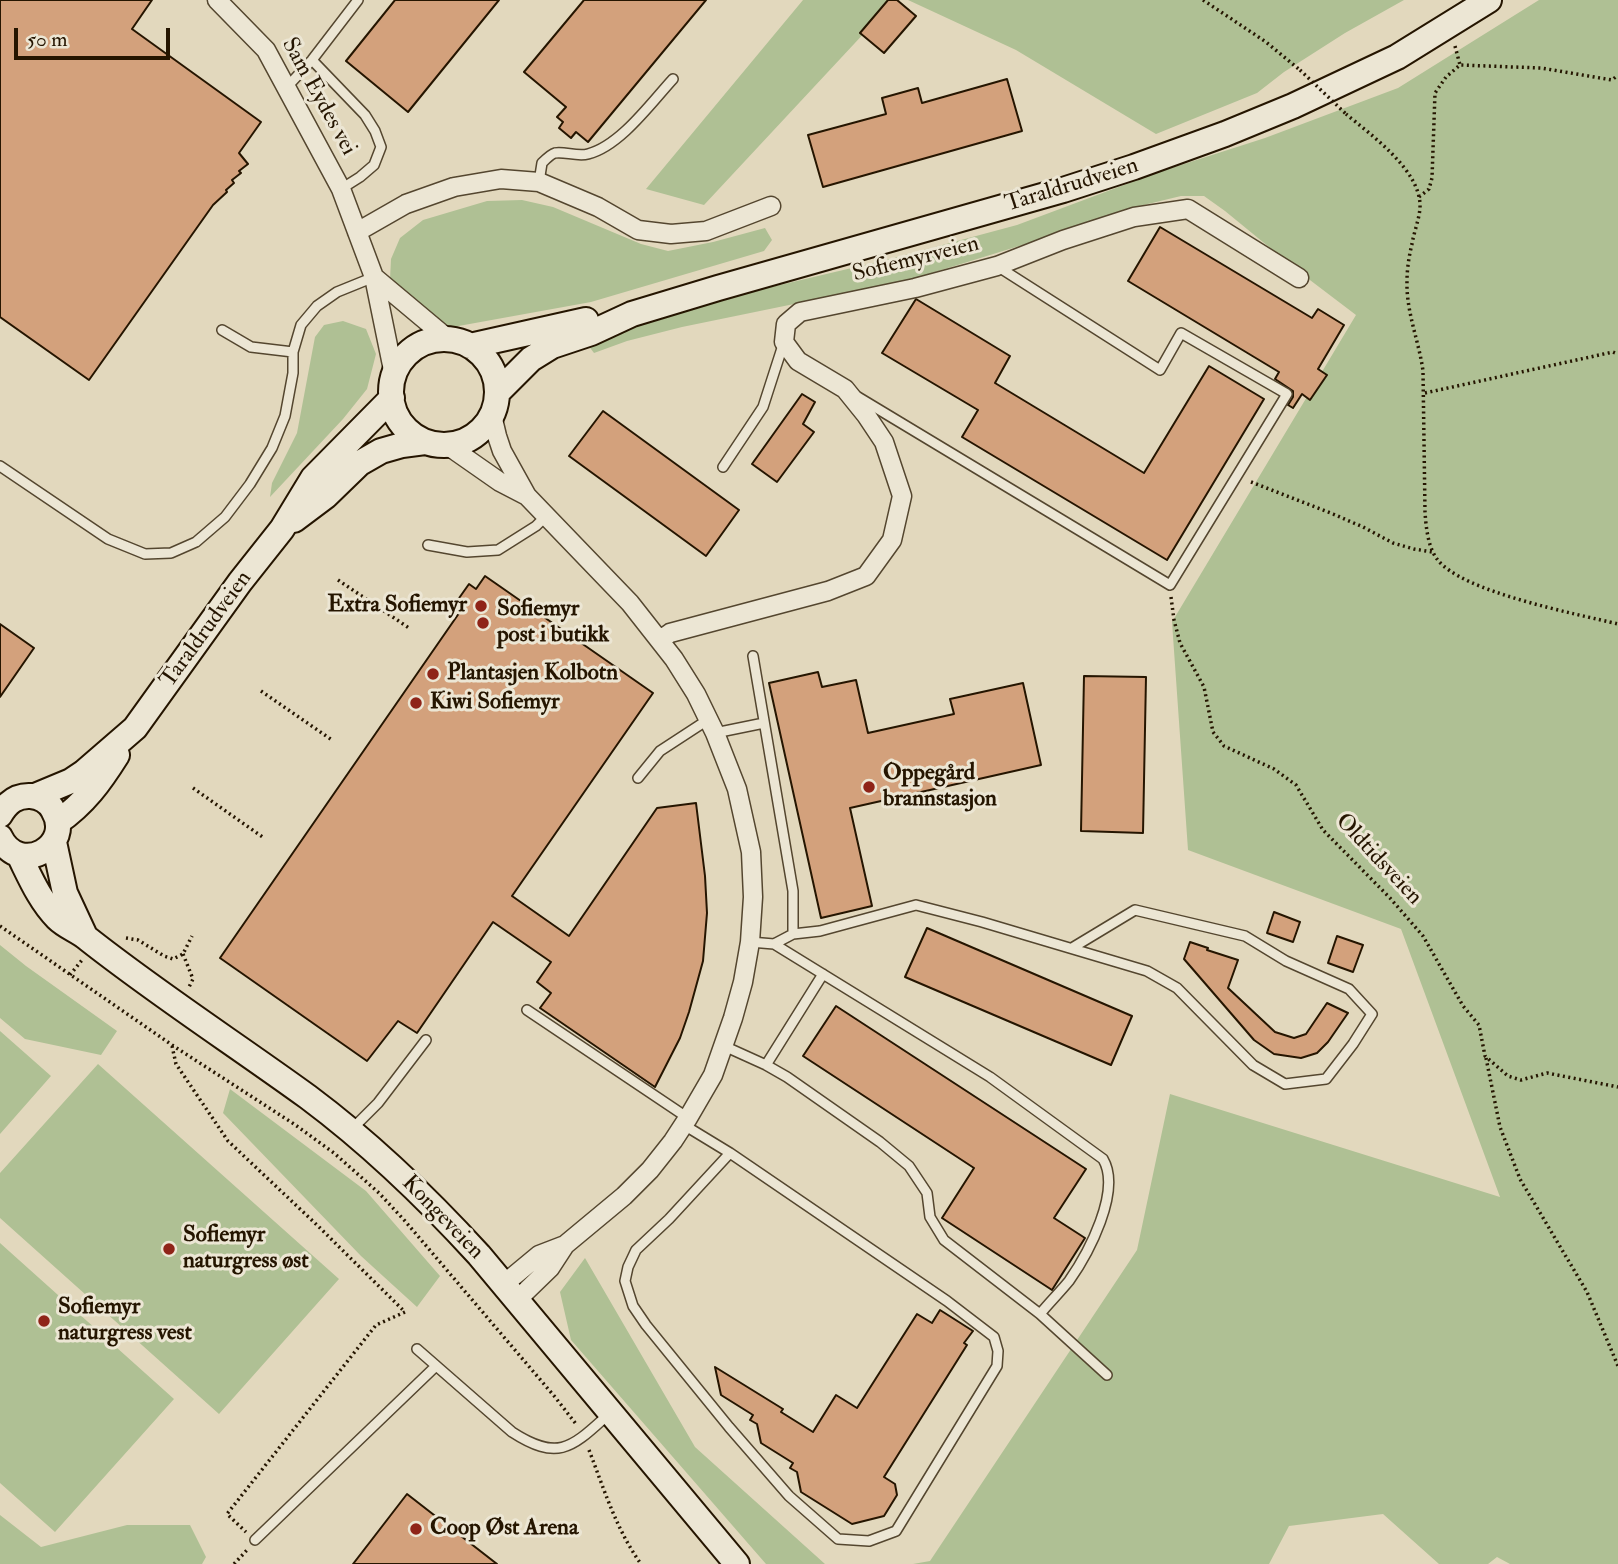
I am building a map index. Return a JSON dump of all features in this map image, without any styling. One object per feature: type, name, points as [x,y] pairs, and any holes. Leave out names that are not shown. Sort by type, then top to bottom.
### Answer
[{"type":"main road","name":"Taraldrudveien","points":[[495,404],[531,359],[552,346],[591,333],[632,314],[1063,190],[1225,134],[1293,106],[1397,57],[1489,0]]},
{"type":"main road","name":"Taraldrudveien","points":[[459,342],[632,314]]},
{"type":"main road","points":[[436,340],[459,342],[479,352],[490,365],[496,381],[495,404],[486,425],[475,436],[458,444],[436,443],[414,436],[397,416],[393,386],[406,355],[415,348],[436,340]]},
{"type":"main road","name":"Taraldrudveien","points":[[6,847],[30,856],[40,854],[71,813],[98,785],[132,731],[240,582],[282,529],[313,478],[393,386]]},
{"type":"main road","name":"Taraldrudveien","points":[[282,529],[326,496],[360,463],[382,451],[402,445],[436,443]]},
{"type":"main road","name":"Taraldrudveien","points":[[0,815],[13,799],[35,796],[71,781],[132,731]]},
{"type":"main road","points":[[35,796],[51,805],[56,813],[56,832]]},
{"type":"main road","name":"Kongeveien","points":[[56,832],[65,893],[86,945]]},
{"type":"main road","name":"Kongeveien","points":[[6,847],[58,919],[86,945],[125,968],[306,1096],[396,1170],[437,1210],[612,1412],[737,1564]]},
{"type":"street","name":"Sam Eydes vei","points":[[217,0],[266,50],[341,189],[374,277],[393,386]]},
{"type":"street","points":[[356,232],[406,204],[454,187],[501,179],[539,182],[598,207],[638,230],[671,234],[706,231],[771,206]]},
{"type":"street","name":"Sofiemyrveien","points":[[784,342],[786,324],[800,312],[915,288],[997,266],[1063,240],[1135,217],[1188,209],[1299,278]]},
{"type":"street","name":"Sam Eydes vei","points":[[374,277],[459,342]]},
{"type":"street","points":[[660,640],[670,633],[828,591],[866,576],[892,540],[902,496],[884,442],[845,389],[798,361],[784,342]]},
{"type":"street","points":[[495,404],[497,436],[502,451],[527,496],[630,603],[660,640],[674,659],[712,726],[737,789],[751,852],[753,897],[750,942],[743,982],[724,1046],[713,1075],[686,1121],[650,1170],[624,1196],[565,1245],[540,1255],[510,1292]]},
{"type":"street","points":[[436,443],[527,496]]},
{"type":"lane","points":[[287,87],[312,60],[358,0]]},
{"type":"lane","points":[[312,60],[365,116],[381,147],[373,165],[341,189]]},
{"type":"lane","points":[[539,182],[542,163],[555,153],[585,155],[600,150],[617,138],[673,79]]},
{"type":"lane","points":[[845,389],[1170,585],[1287,394],[1181,333],[1160,370],[997,266]]},
{"type":"lane","points":[[0,466],[108,538],[145,554],[171,553],[196,542],[225,517],[272,448],[285,416],[293,373],[293,352],[301,325],[317,306],[337,292],[374,277]]},
{"type":"lane","points":[[222,330],[251,347],[293,352]]},
{"type":"lane","points":[[723,467],[763,407],[784,342]]},
{"type":"lane","points":[[428,545],[467,552],[498,550],[536,526],[545,517]]},
{"type":"lane","points":[[753,656],[793,891],[793,934]]},
{"type":"lane","points":[[638,778],[660,751],[712,726],[764,723]]},
{"type":"lane","points":[[774,944],[793,934],[820,931],[916,905],[982,922],[1147,971],[1177,988],[1253,1065],[1285,1084],[1326,1079],[1353,1045],[1371,1014],[1349,989],[1286,961],[1244,936],[1135,910],[1072,948]]},
{"type":"lane","points":[[750,942],[774,944],[823,974],[990,1077],[1103,1159],[1108,1167],[1109,1192],[1099,1224],[1068,1282],[1040,1314]]},
{"type":"lane","points":[[766,1065],[823,974]]},
{"type":"lane","points":[[527,1010],[947,1301],[994,1337],[998,1351],[997,1366],[896,1531],[869,1541],[838,1539],[789,1496],[729,1427],[633,1306],[625,1281],[636,1250],[669,1219],[730,1153]]},
{"type":"lane","points":[[350,1130],[378,1103],[426,1040]]},
{"type":"lane","points":[[724,1046],[766,1065],[880,1142],[909,1167],[927,1194],[930,1217],[944,1240],[1040,1314],[1107,1375]]},
{"type":"lane","points":[[417,1349],[512,1432],[538,1447],[569,1446],[612,1412]]},
{"type":"lane","points":[[255,1540],[436,1366]]},
{"type":"path","points":[[1203,0],[1266,42],[1300,70],[1389,152],[1410,177],[1419,197],[1419,216],[1411,245],[1407,284],[1425,393],[1427,531],[1433,552],[1440,563],[1453,573],[1493,592],[1618,624]]},
{"type":"path","points":[[1419,197],[1429,188],[1432,178],[1435,93],[1446,76],[1460,65],[1541,68],[1612,80],[1618,75]]},
{"type":"path","points":[[1425,393],[1614,352],[1618,354]]},
{"type":"path","points":[[1236,477],[1324,510],[1393,543],[1433,552]]},
{"type":"path","points":[[338,580],[409,628]]},
{"type":"path","name":"Oldtidsveien","points":[[1170,585],[1180,643],[1204,687],[1213,732],[1224,746],[1274,769],[1296,785],[1323,830],[1423,936],[1463,1006],[1479,1025],[1500,1127],[1520,1179],[1587,1292],[1618,1366]]},
{"type":"path","points":[[261,691],[332,740]]},
{"type":"path","points":[[193,788],[264,838]]},
{"type":"path","points":[[0,926],[172,1045],[313,1137],[379,1193],[433,1252],[575,1423],[618,1525],[641,1564]]},
{"type":"path","points":[[122,938],[138,940],[173,959],[183,954],[192,936]]},
{"type":"path","points":[[70,975],[86,945]]},
{"type":"path","points":[[183,954],[193,979],[189,987]]},
{"type":"path","points":[[172,1045],[176,1064],[228,1141],[405,1312],[376,1325],[226,1514],[255,1540]]},
{"type":"path","points":[[1485,1056],[1508,1076],[1521,1080],[1547,1073],[1618,1087]]},
{"type":"green space","points":[[803,0],[895,0],[704,205],[646,189]]},
{"type":"green space","points":[[908,0],[1404,0],[1345,33],[1284,72],[1257,93],[1156,134],[1016,50]]},
{"type":"green space","points":[[1539,0],[1618,0],[1618,1564],[1510,1564],[1497,1557],[1488,1564],[1439,1564],[1383,1514],[1289,1526],[1269,1564],[913,1564],[930,1561],[1137,1250],[1170,1094],[1500,1197],[1401,929],[1188,850],[1172,622],[1356,315],[1204,196],[1181,196],[1123,210],[1032,242],[906,281],[682,327],[627,341],[594,353],[588,345],[670,311],[894,258],[1017,225],[1156,173],[1265,138],[1398,88]]},
{"type":"green space","points":[[522,200],[553,207],[641,244],[668,251],[765,228],[772,240],[764,251],[591,302],[453,327],[419,318],[390,280],[391,259],[400,238],[423,220],[487,201]]},
{"type":"green space","points":[[343,321],[366,329],[376,354],[367,389],[343,419],[270,497],[272,483],[297,433],[315,337],[324,325]]},
{"type":"green space","points":[[0,945],[117,1031],[101,1055],[25,1039],[0,1018]]},
{"type":"green space","points":[[0,1031],[51,1076],[0,1134]]},
{"type":"green space","name":"Sofiemyr naturgress øst","points":[[98,1064],[339,1279],[219,1414],[0,1218],[0,1173]]},
{"type":"green space","points":[[230,1089],[366,1191],[440,1276],[417,1307],[361,1256],[223,1113]]},
{"type":"green space","name":"Sofiemyr naturgress vest","points":[[0,1243],[174,1399],[55,1532],[0,1483]]},
{"type":"green space","points":[[585,1258],[695,1447],[825,1564],[766,1564],[571,1340],[560,1292]]},
{"type":"green space","points":[[0,1515],[41,1547],[127,1525],[190,1525],[206,1557],[202,1564],[0,1564]]},
{"type":"building","points":[[0,0],[152,0],[132,29],[261,122],[239,153],[248,164],[239,171],[241,173],[232,180],[234,183],[213,205],[89,380],[0,317]]},
{"type":"building","points":[[395,0],[499,0],[408,112],[346,61]]},
{"type":"building","points":[[584,0],[706,0],[588,142],[576,132],[571,138],[559,128],[563,122],[557,117],[566,107],[524,72]]},
{"type":"building","points":[[888,0],[897,0],[916,16],[884,53],[860,33]]},
{"type":"building","points":[[1007,79],[1022,131],[823,187],[808,135],[886,114],[882,98],[918,88],[922,103]]},
{"type":"building","points":[[1160,227],[1312,318],[1318,309],[1344,325],[1318,369],[1327,375],[1310,400],[1302,394],[1293,408],[1288,405],[1293,391],[1275,379],[1279,372],[1128,281]]},
{"type":"building","points":[[916,299],[1010,356],[995,383],[1144,473],[1209,366],[1264,399],[1167,560],[962,437],[978,410],[882,353]]},
{"type":"building","points":[[802,394],[815,402],[803,424],[814,432],[777,482],[752,464]]},
{"type":"building","points":[[603,411],[739,510],[706,556],[569,456]]},
{"type":"building","points":[[485,576],[653,693],[512,896],[569,936],[657,808],[696,803],[707,913],[703,961],[680,1038],[655,1087],[540,1008],[551,993],[537,982],[551,962],[493,922],[417,1033],[398,1021],[367,1061],[220,958],[464,606],[457,601],[469,584],[476,589]]},
{"type":"building","points":[[0,624],[34,648],[0,697]]},
{"type":"building","name":"Oppegård brannstasjon","points":[[818,672],[822,687],[856,680],[868,733],[954,714],[950,699],[1023,683],[1041,765],[850,808],[872,906],[821,918],[769,683]]},
{"type":"building","points":[[1084,676],[1146,677],[1143,833],[1081,831]]},
{"type":"building","points":[[1274,912],[1300,922],[1293,942],[1267,933]]},
{"type":"building","points":[[927,928],[1132,1016],[1111,1065],[905,977]]},
{"type":"building","points":[[1337,936],[1363,945],[1353,972],[1328,963]]},
{"type":"building","points":[[1190,942],[1238,960],[1228,988],[1275,1032],[1294,1038],[1306,1034],[1327,1003],[1348,1013],[1317,1053],[1301,1058],[1274,1054],[1254,1040],[1184,959]]},
{"type":"building","points":[[836,1006],[1086,1169],[1054,1218],[1085,1238],[1052,1290],[942,1218],[974,1168],[803,1056]]},
{"type":"building","points":[[940,1310],[973,1331],[964,1343],[967,1345],[884,1477],[895,1484],[897,1495],[884,1516],[852,1524],[801,1492],[797,1472],[790,1468],[793,1463],[761,1443],[757,1424],[750,1420],[753,1415],[721,1395],[715,1367],[783,1409],[781,1412],[813,1432],[836,1395],[857,1408],[917,1314],[932,1323]]},
{"type":"building","name":"Coop Øst Arena","points":[[407,1494],[497,1564],[353,1564]]},
{"type":"place","name":"Extra Sofiemyr","points":[[481,606]]},
{"type":"place","name":"Sofiemyr post i butikk","points":[[483,623]]},
{"type":"place","name":"Plantasjen Kolbotn","points":[[433,674]]},
{"type":"place","name":"Kiwi Sofiemyr","points":[[416,703]]},
{"type":"place","name":"Oppegård brannstasjon","points":[[869,787]]},
{"type":"place","name":"Sofiemyr naturgress øst","points":[[169,1249]]},
{"type":"place","name":"Sofiemyr naturgress vest","points":[[44,1321]]},
{"type":"place","name":"Coop Øst Arena","points":[[416,1529]]}]
